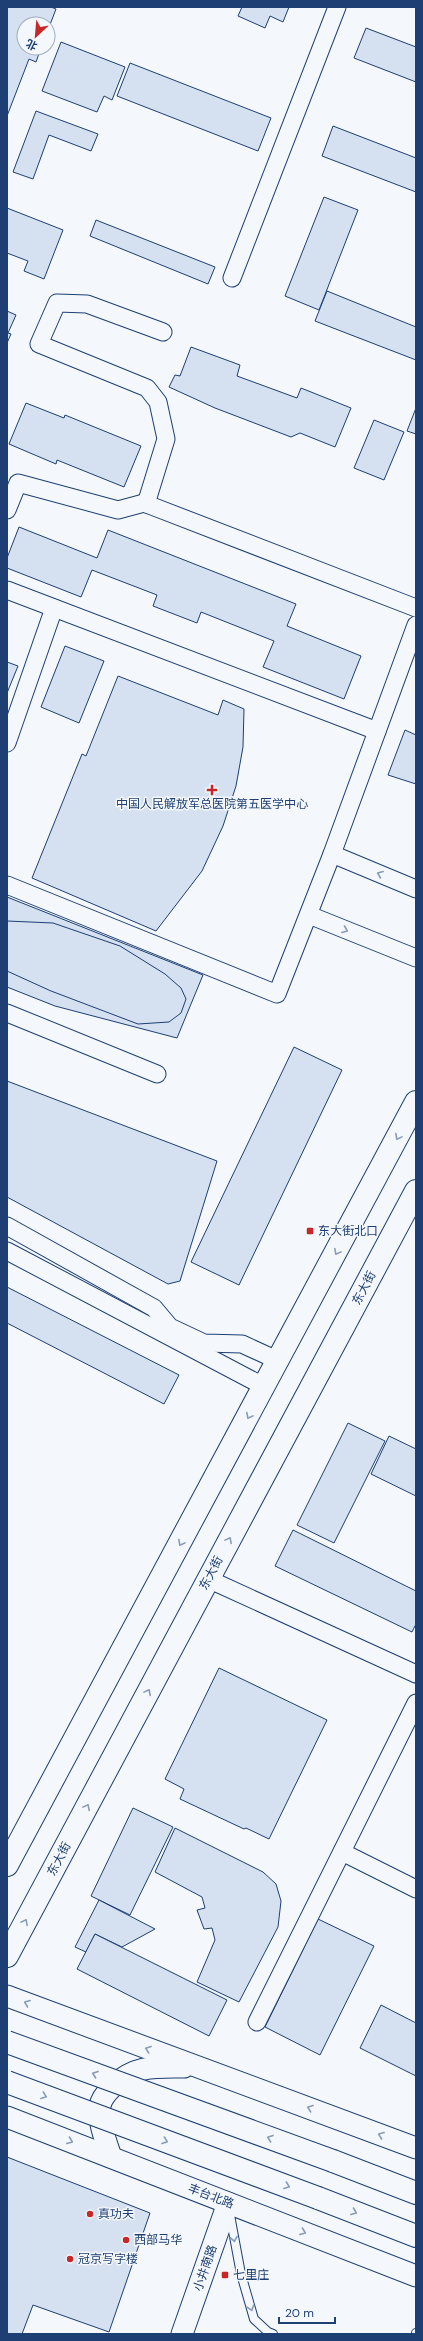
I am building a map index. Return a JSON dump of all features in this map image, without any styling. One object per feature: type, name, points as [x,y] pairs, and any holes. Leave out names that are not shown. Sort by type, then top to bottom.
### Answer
[{"type":"main road","points":[[7,1865],[279,1361],[416,1102]]},
{"type":"main road","name":"东大街","points":[[7,1956],[416,1191]]},
{"type":"main road","points":[[7,2042],[333,2161],[416,2193]]},
{"type":"main road","points":[[7,2082],[416,2236]]},
{"type":"street","points":[[232,278],[337,7]]},
{"type":"street","points":[[146,504],[166,439],[158,402],[147,388],[39,344],[57,304],[87,304],[163,332]]},
{"type":"street","points":[[7,510],[18,483],[118,510],[146,504],[416,608]]},
{"type":"street","points":[[7,590],[377,731]]},
{"type":"street","points":[[7,743],[54,608]]},
{"type":"street","points":[[7,885],[277,994],[332,854],[416,625]]},
{"type":"street","points":[[332,854],[416,889]]},
{"type":"street","points":[[309,915],[416,958]]},
{"type":"street","points":[[7,1012],[157,1074]]},
{"type":"street","points":[[7,1226],[154,1308],[170,1327],[204,1343],[242,1344],[279,1361]]},
{"type":"street","points":[[7,1251],[265,1387]]},
{"type":"street","points":[[208,1578],[416,1674]]},
{"type":"street","points":[[257,2022],[416,1703]]},
{"type":"street","points":[[342,1852],[416,1889]]},
{"type":"street","points":[[7,1996],[416,2148]]},
{"type":"street","points":[[111,2157],[102,2130],[100,2107],[107,2092],[124,2075],[150,2067],[199,2067]]},
{"type":"street","name":"丰台北路","points":[[7,2117],[416,2276]]},
{"type":"street","name":"小井南路","points":[[182,2334],[228,2203]]},
{"type":"lane","points":[[228,2203],[241,2274],[254,2319],[268,2332],[273,2334]]},
{"type":"building","points":[[7,7],[51,7],[56,9],[53,16],[16,16],[16,56],[38,56],[36,62],[29,59],[7,116]]},
{"type":"building","points":[[242,7],[289,7],[283,22],[270,16],[265,28],[238,16]]},
{"type":"building","points":[[366,28],[416,47],[416,82],[354,58]]},
{"type":"building","points":[[61,42],[125,67],[112,100],[104,96],[97,112],[42,91]]},
{"type":"building","points":[[130,63],[271,118],[258,151],[117,96]]},
{"type":"building","points":[[36,111],[98,134],[91,151],[49,135],[33,179],[13,172]]},
{"type":"building","points":[[333,126],[416,158],[416,192],[322,156]]},
{"type":"building","points":[[324,197],[358,210],[319,310],[285,296]]},
{"type":"building","points":[[7,208],[63,230],[44,279],[24,271],[28,261],[7,253]]},
{"type":"building","points":[[96,220],[215,267],[208,284],[90,236]]},
{"type":"building","points":[[327,291],[416,327],[416,360],[315,321]]},
{"type":"building","points":[[7,311],[16,315],[8,333],[11,334],[7,343]]},
{"type":"building","points":[[191,347],[240,365],[237,376],[297,398],[301,388],[351,408],[335,447],[300,433],[291,437],[215,408],[169,387],[175,375],[180,376]]},
{"type":"building","points":[[26,403],[64,418],[65,415],[141,446],[124,487],[57,460],[56,464],[9,444]]},
{"type":"building","points":[[416,408],[416,434],[407,431]]},
{"type":"building","points":[[374,420],[404,432],[384,480],[354,468]]},
{"type":"building","points":[[19,527],[97,558],[108,530],[296,604],[287,626],[361,656],[344,699],[263,667],[274,641],[201,612],[197,623],[153,606],[157,595],[92,570],[81,597],[7,568],[7,558]]},
{"type":"building","points":[[65,646],[104,661],[79,723],[41,707]]},
{"type":"building","points":[[7,662],[18,666],[7,693]]},
{"type":"building","points":[[118,676],[218,715],[223,700],[244,709],[243,747],[236,786],[223,826],[202,871],[156,931],[32,878],[82,754],[86,756]]},
{"type":"building","points":[[405,730],[416,735],[416,784],[388,775]]},
{"type":"building","points":[[7,897],[203,975],[177,1038],[55,1006],[7,987]]},
{"type":"building","points":[[7,921],[53,923],[120,946],[165,974],[181,988],[186,999],[181,1013],[169,1022],[138,1024],[51,991],[7,971]]},
{"type":"building","points":[[294,1047],[342,1070],[239,1285],[191,1262]]},
{"type":"building","points":[[7,1081],[217,1161],[180,1281],[168,1284],[7,1197]]},
{"type":"building","points":[[7,1287],[179,1375],[164,1404],[7,1323]]},
{"type":"building","points":[[348,1423],[385,1441],[334,1543],[297,1525]]},
{"type":"building","points":[[389,1436],[416,1449],[416,1496],[371,1474]]},
{"type":"building","points":[[293,1530],[416,1591],[416,1624],[412,1632],[275,1566]]},
{"type":"building","points":[[219,1668],[327,1720],[269,1839],[180,1799],[184,1789],[165,1779]]},
{"type":"building","points":[[133,1808],[173,1827],[130,1915],[91,1896]]},
{"type":"building","points":[[175,1828],[263,1872],[276,1884],[281,1901],[278,1927],[239,2002],[197,1982],[215,1940],[212,1928],[204,1929],[197,1910],[205,1908],[202,1897],[155,1872]]},
{"type":"building","points":[[99,1900],[155,1929],[122,1947],[95,1934],[86,1952],[75,1947]]},
{"type":"building","points":[[318,1919],[374,1946],[320,2055],[265,2027]]},
{"type":"building","points":[[95,1934],[227,2000],[209,2036],[77,1969]]},
{"type":"building","points":[[381,2005],[416,2023],[416,2076],[360,2048]]},
{"type":"building","name":"冠京写字楼","points":[[7,2157],[150,2213],[109,2332],[33,2305],[22,2334],[7,2334]]},
{"type":"place","name":"中国人民解放军总医院第五医学中心","points":[[212,790]]},
{"type":"place","name":"东大街北口","points":[[310,1231]]},
{"type":"place","name":"真功夫","points":[[90,2214]]},
{"type":"place","name":"西部马华","points":[[126,2240]]},
{"type":"place","name":"冠京写字楼","points":[[70,2259]]},
{"type":"place","name":"七里庄","points":[[225,2275]]}]
